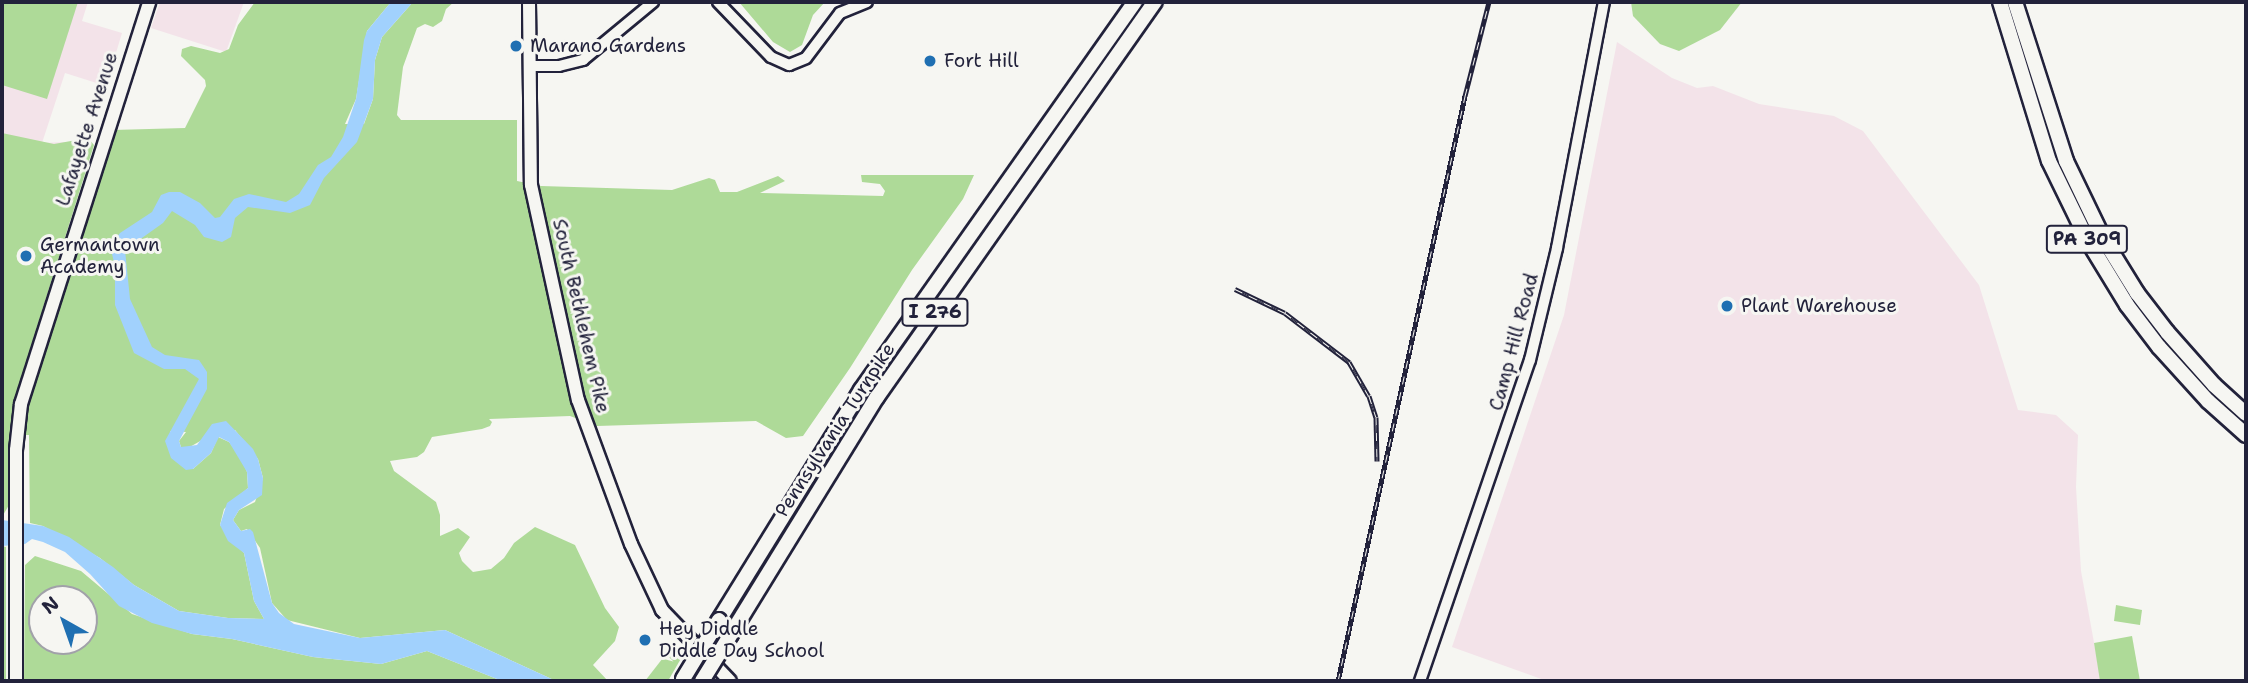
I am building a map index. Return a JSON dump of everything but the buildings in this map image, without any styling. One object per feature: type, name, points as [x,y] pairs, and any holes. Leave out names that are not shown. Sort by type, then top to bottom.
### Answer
[{"type":"highway","name":"Pennsylvania Turnpike","points":[[683,680],[861,390],[1135,2]]},
{"type":"highway","name":"Pennsylvania Turnpike","points":[[702,681],[891,375],[1155,2]]},
{"type":"highway","name":"PA 309","points":[[2000,2],[2043,143],[2088,241],[2127,305],[2159,347],[2201,394],[2246,435]]},
{"type":"highway","name":"PA 309","points":[[2015,2],[2066,162],[2103,238],[2137,293],[2167,332],[2214,384],[2246,414]]},
{"type":"main road","name":"Lafayette Avenue","points":[[16,681],[17,436],[24,390],[149,2]]},
{"type":"main road","name":"South Bethlehem Pike","points":[[529,2],[531,185],[581,407],[631,544],[662,610],[730,681]]},
{"type":"street","points":[[529,66],[566,65],[588,57],[653,2]]},
{"type":"street","points":[[719,2],[771,57],[789,65],[806,58],[840,13],[867,2]]},
{"type":"street","name":"Camp Hill Road","points":[[1420,681],[1527,373],[1556,248],[1604,2]]},
{"type":"shaded area","name":"Germantown Academy","points":[[2,2],[88,2],[82,21],[122,33],[106,86],[65,73],[42,143],[88,141],[2,368]]},
{"type":"shaded area","points":[[160,2],[244,2],[226,52],[151,28]]},
{"type":"shaded area","points":[[1617,42],[1672,78],[1697,88],[1713,86],[1759,104],[1834,116],[1863,131],[1979,285],[2018,410],[2056,415],[2078,435],[2076,487],[2081,571],[2101,681],[1547,681],[1452,647],[1564,315]]},
{"type":"green space","points":[[2,2],[78,2],[47,99],[2,85]]},
{"type":"green space","points":[[255,2],[391,2],[367,31],[356,99],[345,124],[364,124],[373,99],[375,60],[382,37],[413,2],[454,2],[446,9],[442,21],[433,27],[425,24],[417,28],[403,67],[397,115],[401,120],[517,120],[517,181],[541,186],[672,190],[709,178],[715,180],[720,192],[737,192],[778,176],[785,181],[760,193],[883,196],[885,191],[880,184],[862,182],[861,175],[974,175],[963,199],[912,270],[803,436],[786,438],[756,421],[597,426],[570,416],[489,419],[492,422],[490,426],[482,429],[432,437],[424,452],[417,457],[390,461],[394,471],[436,502],[440,515],[440,536],[458,528],[470,537],[459,553],[462,561],[473,572],[491,569],[504,558],[514,543],[535,527],[575,545],[605,608],[619,627],[615,641],[593,665],[608,681],[556,681],[445,630],[360,638],[287,620],[272,603],[260,548],[247,529],[241,531],[233,520],[239,510],[255,502],[263,478],[258,459],[235,430],[202,440],[188,448],[181,447],[179,441],[186,432],[170,431],[193,469],[211,453],[218,437],[229,442],[240,456],[247,472],[248,488],[224,509],[220,525],[244,553],[254,601],[264,619],[228,618],[179,611],[134,585],[100,558],[43,526],[30,523],[29,435],[23,435],[23,413],[113,130],[185,128],[206,86],[205,80],[181,56],[182,49],[191,46],[220,53],[229,49],[238,25]]},
{"type":"green space","points":[[739,2],[825,2],[813,15],[802,45],[790,52],[773,42]]},
{"type":"green space","points":[[1631,2],[1742,2],[1720,30],[1679,51],[1660,44],[1633,16]]},
{"type":"green space","points":[[2,133],[54,144],[88,138],[94,145],[17,391],[9,445],[9,505],[2,517]]},
{"type":"green space","points":[[2,546],[6,547],[6,681],[2,681]]},
{"type":"green space","points":[[35,556],[81,571],[98,585],[28,585],[28,655],[98,655],[98,585],[132,614],[192,634],[232,639],[313,657],[381,664],[427,651],[502,681],[24,681],[25,565]]},
{"type":"green space","points":[[2116,605],[2142,610],[2140,625],[2114,621]]},
{"type":"green space","points":[[2132,636],[2140,681],[2100,681],[2094,643]]},
{"type":"green space","points":[[680,651],[683,655],[668,681],[645,681],[666,654]]},
{"type":"water","points":[[391,2],[413,2],[382,37],[375,60],[373,99],[357,142],[324,178],[310,205],[290,213],[248,207],[235,218],[231,237],[222,242],[204,237],[195,225],[172,211],[163,223],[125,250],[130,299],[152,347],[165,355],[199,360],[207,372],[207,389],[179,441],[181,447],[197,445],[212,424],[226,421],[253,449],[258,459],[263,478],[262,495],[239,510],[233,520],[241,531],[250,529],[253,532],[272,603],[279,613],[294,624],[360,638],[445,630],[556,681],[502,681],[427,651],[381,664],[313,657],[232,639],[192,634],[152,623],[119,606],[90,574],[65,552],[32,539],[25,544],[2,546],[2,520],[43,526],[69,537],[134,585],[179,611],[228,618],[264,619],[254,601],[244,553],[228,541],[220,525],[227,503],[248,488],[247,472],[229,442],[219,437],[211,453],[193,469],[186,470],[171,458],[165,441],[199,379],[185,369],[164,369],[134,353],[115,305],[115,266],[110,246],[120,233],[152,212],[161,195],[169,192],[180,192],[200,203],[215,218],[220,217],[234,199],[249,194],[286,202],[299,194],[318,165],[331,157],[343,137],[356,99],[367,31]]},
{"type":"waterway","points":[[2200,2],[2215,2]]},
{"type":"railway","points":[[1338,681],[1465,96],[1489,2]]},
{"type":"railway","points":[[1235,289],[1285,313],[1349,362],[1369,396],[1376,417],[1377,461]]},
{"type":"place","name":"Marano Gardens","points":[[516,46]]},
{"type":"place","name":"Fort Hill","points":[[930,61]]},
{"type":"place","name":"Germantown Academy","points":[[26,256]]},
{"type":"place","name":"Plant Warehouse","points":[[1727,306]]},
{"type":"place","name":"Hey Diddle Diddle Day School","points":[[645,640]]}]
